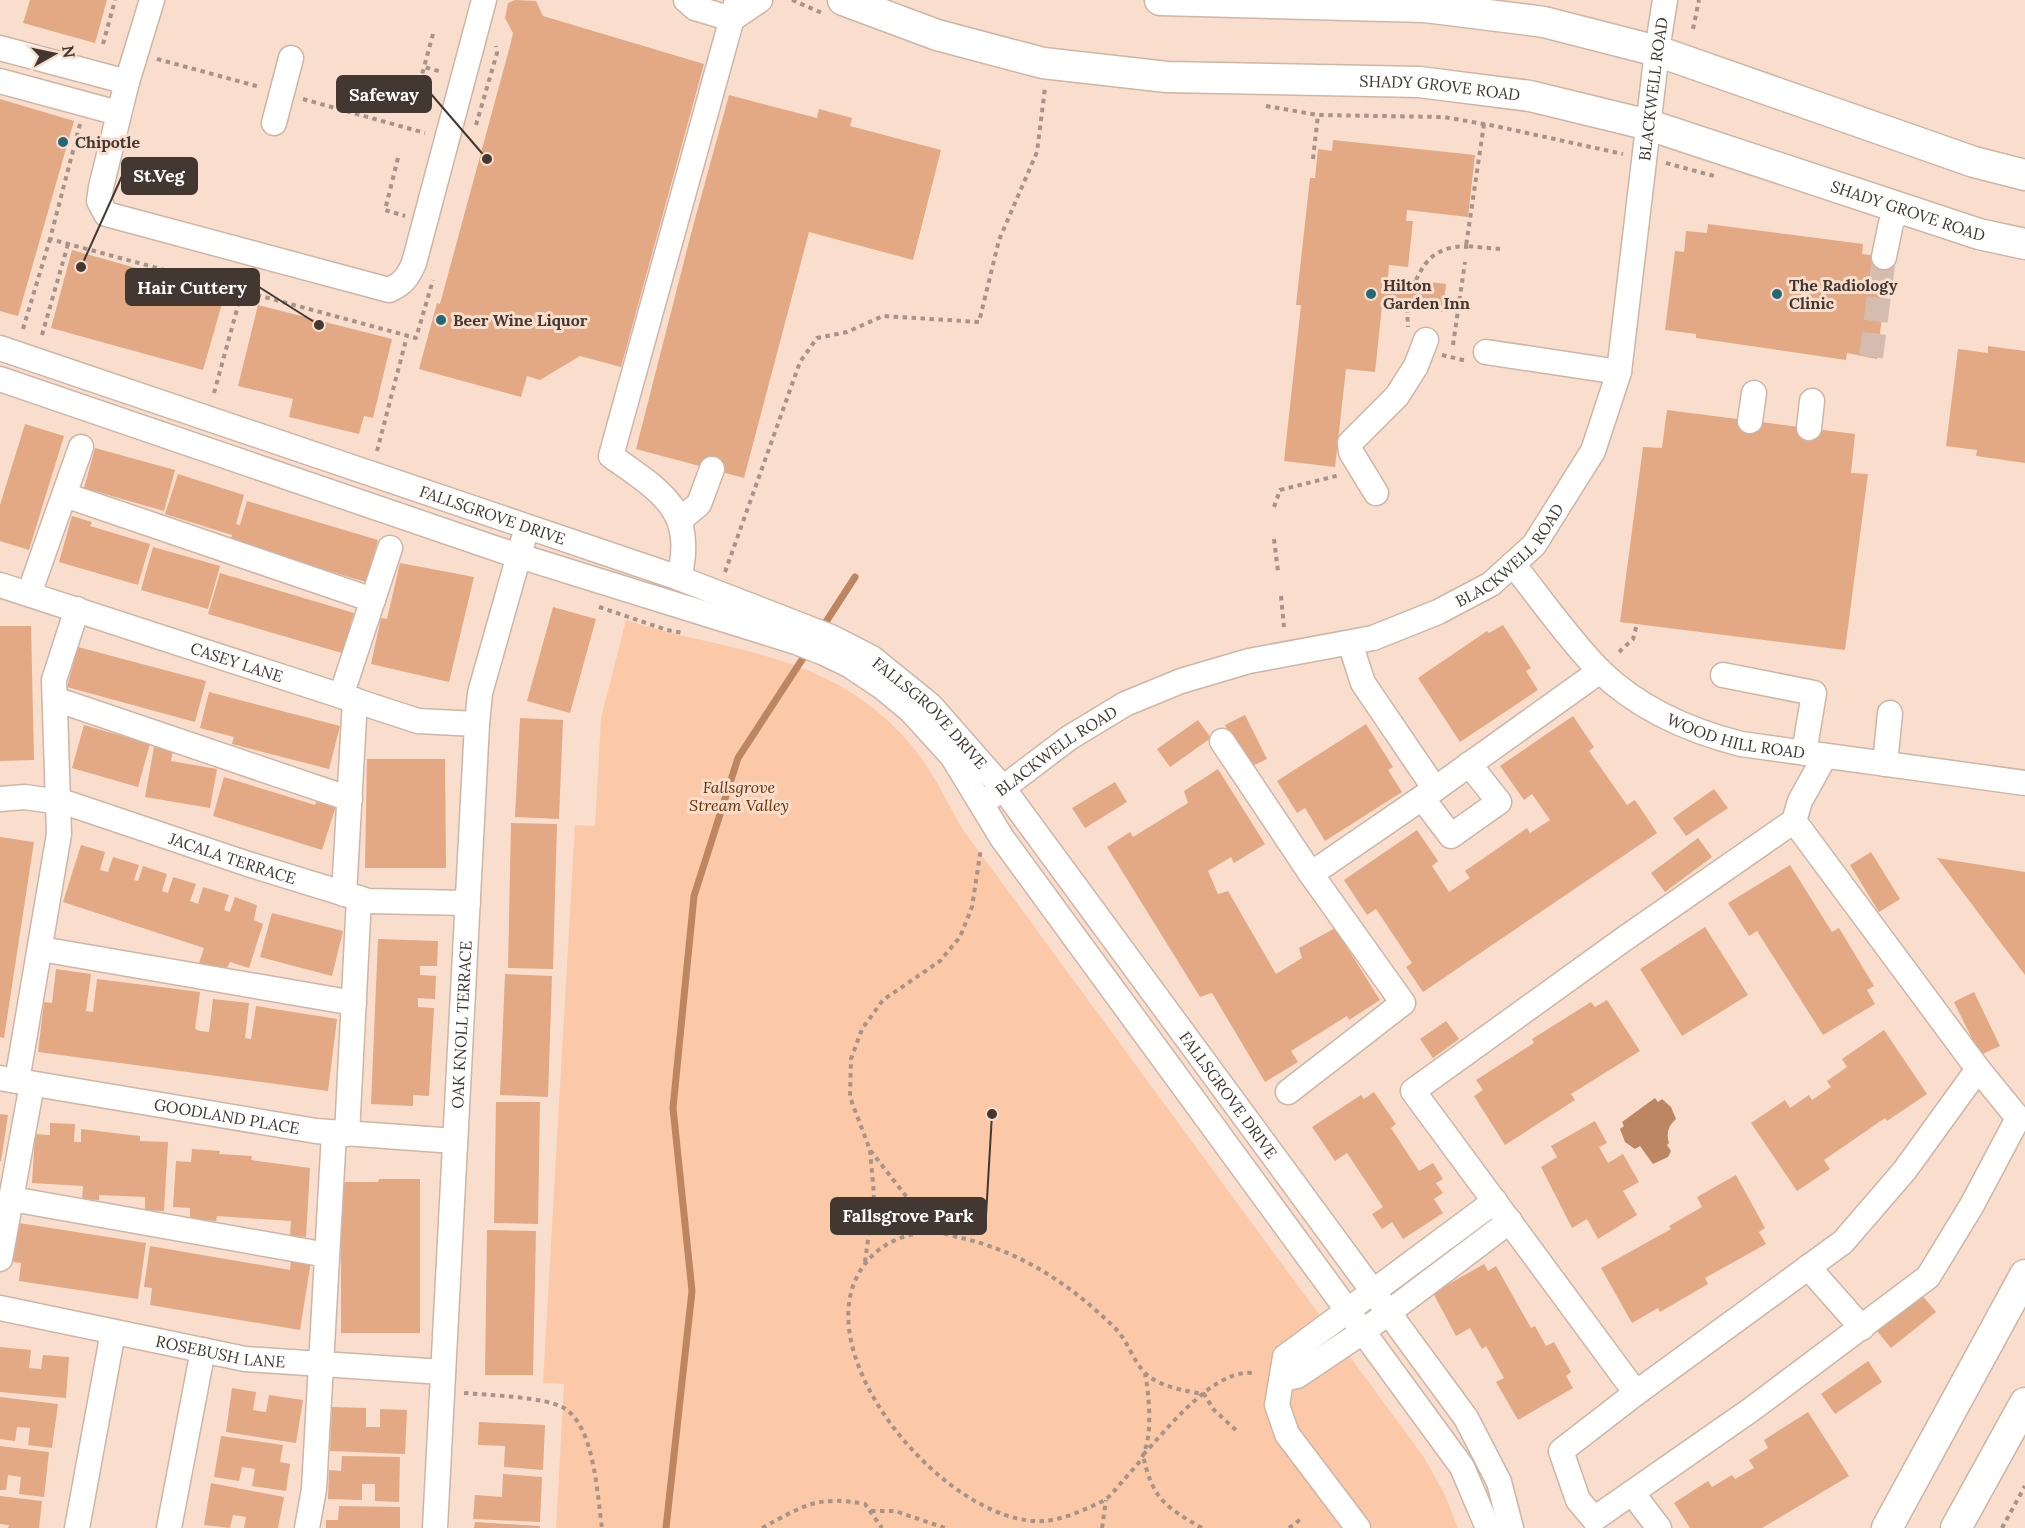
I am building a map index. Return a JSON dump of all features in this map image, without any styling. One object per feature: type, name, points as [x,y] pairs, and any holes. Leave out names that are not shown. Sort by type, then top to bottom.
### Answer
[{"type":"main road","points":[[1160,0],[1425,7],[1544,22],[1657,51],[1974,162],[2025,175]]},
{"type":"main road","name":"SHADY GROVE ROAD","points":[[836,8],[1043,63],[1167,77],[1419,82],[1530,96],[1650,125],[1900,209],[1979,234],[2025,244]]},
{"type":"main road","points":[[1887,1528],[2025,1275]]},
{"type":"main road","points":[[1956,1528],[2025,1402]]},
{"type":"street","points":[[152,0],[118,113],[99,201],[106,214],[388,290],[400,285],[408,277],[414,263],[484,0]]},
{"type":"street","points":[[686,0],[695,8],[735,10],[760,0]]},
{"type":"street","name":"BLACKWELL ROAD","points":[[982,803],[1069,738],[1125,704],[1181,681],[1249,661],[1373,638],[1438,612],[1491,584],[1534,545],[1593,451],[1619,372],[1665,0]]},
{"type":"street","points":[[678,578],[685,553],[680,519],[668,502],[645,480],[610,456],[683,228],[735,10]]},
{"type":"street","points":[[0,48],[127,82]]},
{"type":"street","points":[[274,123],[291,58]]},
{"type":"street","points":[[0,81],[118,113]]},
{"type":"street","points":[[1884,257],[1891,223],[1900,209]]},
{"type":"street","points":[[1376,493],[1352,452],[1350,443],[1397,396],[1416,366],[1432,347]]},
{"type":"street","name":"FALLSGROVE DRIVE","points":[[0,348],[678,578],[827,645],[872,658],[930,705],[1003,788],[1388,1311],[1466,1418],[1499,1482],[1512,1528]]},
{"type":"street","points":[[1477,357],[1619,372]]},
{"type":"street","name":"FALLSGROVE DRIVE","points":[[2,387],[519,557],[801,634]]},
{"type":"street","points":[[1750,421],[1754,393]]},
{"type":"street","points":[[1817,429],[1819,402]]},
{"type":"street","points":[[29,594],[81,447]]},
{"type":"street","points":[[680,519],[699,504],[712,469]]},
{"type":"street","points":[[65,495],[373,600]]},
{"type":"street","name":"OAK KNOLL TERRACE","points":[[435,1528],[477,724],[480,693],[526,527]]},
{"type":"street","points":[[308,1528],[314,1489],[327,1255],[354,1003],[348,698],[373,600],[390,548]]},
{"type":"street","name":"WOOD HILL ROAD","points":[[1513,564],[1600,670],[1635,698],[1703,735],[1741,744],[2025,783]]},
{"type":"street","name":"CASEY LANE","points":[[0,585],[418,721],[477,724]]},
{"type":"street","points":[[0,1259],[12,1199],[16,1081],[41,949],[59,834],[56,801],[54,680],[76,609]]},
{"type":"street","points":[[1350,642],[1363,683],[1429,793],[1451,836],[1499,802],[1469,764]]},
{"type":"street","name":"FALLSGROVE DRIVE","points":[[827,645],[849,665],[910,710],[952,756],[1002,837],[1462,1467],[1488,1528]]},
{"type":"street","points":[[1311,874],[1429,793],[1600,670]]},
{"type":"street","points":[[1636,1393],[1413,1091],[1624,939],[1794,821],[1815,754],[1814,693],[1724,675]]},
{"type":"street","points":[[55,699],[350,799]]},
{"type":"street","points":[[1885,764],[1890,713]]},
{"type":"street","points":[[1222,741],[1311,874],[1403,1003],[1288,1092]]},
{"type":"street","name":"JACALA TERRACE","points":[[0,799],[25,796],[56,801],[368,901],[468,903]]},
{"type":"street","points":[[1794,821],[1978,1069],[2018,1118],[1972,1205],[1928,1277],[1862,1328],[1633,1494],[1594,1519],[1578,1500],[1561,1451],[1636,1393],[1843,1242],[1897,1179],[1978,1069]]},
{"type":"street","points":[[41,949],[354,1003]]},
{"type":"street","name":"GOODLAND PLACE","points":[[16,1081],[341,1133],[455,1141]]},
{"type":"street","points":[[12,1199],[327,1255]]},
{"type":"street","points":[[1358,1528],[1287,1434],[1278,1405],[1285,1357],[1495,1201]]},
{"type":"street","points":[[1282,1379],[1297,1376],[1364,1331],[1510,1221]]},
{"type":"street","points":[[1808,1267],[1862,1328]]},
{"type":"street","name":"ROSEBUSH LANE","points":[[0,1308],[245,1359],[321,1364],[443,1382]]},
{"type":"street","points":[[77,1528],[113,1332]]},
{"type":"street","points":[[169,1528],[203,1350]]},
{"type":"street","points":[[1633,1494],[1659,1528]]},
{"type":"path","points":[[103,44],[115,0]]},
{"type":"path","points":[[792,0],[836,8]]},
{"type":"path","points":[[1693,29],[1699,0]]},
{"type":"path","points":[[418,91],[433,34]]},
{"type":"path","points":[[474,134],[497,53],[496,42]]},
{"type":"path","points":[[147,56],[270,90]]},
{"type":"path","points":[[424,67],[448,74]]},
{"type":"path","points":[[1037,83],[1056,85]]},
{"type":"path","points":[[722,579],[800,362],[817,338],[847,332],[883,316],[979,322],[999,240],[1037,152],[1045,84]]},
{"type":"path","points":[[300,98],[432,135]]},
{"type":"path","points":[[1261,105],[1318,115],[1444,117],[1645,158],[1721,178]]},
{"type":"path","points":[[1313,159],[1318,115]]},
{"type":"path","points":[[23,329],[82,118]]},
{"type":"path","points":[[1466,248],[1484,124]]},
{"type":"path","points":[[398,158],[385,210],[409,217]]},
{"type":"path","points":[[50,239],[416,338],[435,272]]},
{"type":"path","points":[[42,335],[68,244]]},
{"type":"path","points":[[1416,280],[1423,264],[1444,248],[1500,249]]},
{"type":"path","points":[[1453,345],[1465,262]]},
{"type":"path","points":[[214,393],[242,291]]},
{"type":"path","points":[[377,451],[407,336]]},
{"type":"path","points":[[1432,347],[1477,357]]},
{"type":"path","points":[[1274,540],[1278,571]]},
{"type":"path","points":[[1281,596],[1284,627]]},
{"type":"path","points":[[1619,652],[1633,639],[1637,624]]},
{"type":"path","points":[[865,1262],[874,1195],[870,1150],[850,1097],[851,1059],[862,1029],[883,1000],[940,961],[960,937],[972,907],[981,848]]},
{"type":"path","points":[[870,1150],[934,1232]]},
{"type":"path","points":[[1202,1528],[1170,1510],[1158,1498],[1148,1480],[1143,1455],[1149,1397],[1145,1373],[1124,1337],[1090,1303],[1053,1275],[1023,1259],[983,1244],[934,1232],[909,1234],[881,1247],[865,1262],[852,1287],[849,1318],[855,1354],[864,1383],[876,1404],[908,1449],[935,1475],[965,1496],[1001,1514],[1044,1521],[1068,1516],[1107,1499],[1143,1455],[1181,1414],[1204,1394],[1235,1374],[1252,1373]]},
{"type":"path","points":[[1145,1373],[1176,1389],[1204,1394],[1214,1410],[1237,1431]]},
{"type":"path","points":[[443,1382],[564,1408],[580,1424],[589,1446],[602,1528]]},
{"type":"path","points":[[2002,1528],[2025,1485]]},
{"type":"path","points":[[1102,1528],[1107,1499]]},
{"type":"path","points":[[762,1528],[818,1501],[840,1500],[865,1504],[882,1528]]},
{"type":"path","points":[[870,1511],[895,1511],[945,1528]]},
{"type":"path","points":[[1289,1528],[1301,1519]]},
{"type":"path","points":[[1043,1528],[1044,1521]]},
{"type":"green space","name":"Fallsgrove Stream Valley","points":[[626,620],[739,649],[810,671],[844,688],[876,710],[906,739],[930,772],[964,831],[1423,1456],[1444,1493],[1458,1528],[556,1528],[564,1384],[543,1383],[575,825],[595,826],[601,718]]},
{"type":"shaded area","points":[[1655,1098],[1658,1102],[1662,1099],[1671,1107],[1676,1119],[1668,1130],[1669,1143],[1667,1145],[1671,1151],[1668,1157],[1653,1164],[1640,1146],[1635,1149],[1625,1142],[1620,1129],[1624,1126],[1622,1122]]},
{"type":"building","points":[[30,0],[107,0],[95,43],[23,23]]},
{"type":"building","points":[[515,0],[536,1],[543,16],[704,64],[621,367],[580,356],[540,380],[527,376],[521,397],[419,369],[437,303],[440,304],[511,42],[513,33],[505,18],[508,3]]},
{"type":"building","points":[[729,95],[817,118],[819,109],[852,118],[850,126],[941,150],[913,260],[809,232],[744,478],[636,449]]},
{"type":"building","points":[[0,99],[74,121],[18,316],[0,311]]},
{"type":"building","name":"Hilton Garden Inn","points":[[1333,140],[1475,155],[1468,217],[1407,210],[1406,221],[1413,221],[1408,267],[1389,265],[1388,277],[1446,284],[1443,312],[1382,306],[1375,372],[1346,369],[1335,467],[1284,461],[1301,305],[1296,305],[1310,178],[1315,178],[1318,149],[1332,151]]},
{"type":"building","name":"The Radiology Clinic","points":[[1708,224],[1863,244],[1862,254],[1889,257],[1877,359],[1847,353],[1846,360],[1696,338],[1696,334],[1665,330],[1675,251],[1684,252],[1686,231],[1707,233]]},
{"type":"building","points":[[72,250],[225,293],[203,370],[51,328]]},
{"type":"building","points":[[258,305],[392,339],[373,418],[364,416],[359,434],[289,417],[293,399],[238,386]]},
{"type":"building","points":[[1988,346],[2025,351],[2025,463],[1976,456],[1977,450],[1946,446],[1958,349],[1988,353]]},
{"type":"building","points":[[1667,410],[1855,434],[1851,473],[1868,474],[1845,650],[1620,622],[1643,447],[1662,448]]},
{"type":"building","points":[[25,424],[64,436],[29,550],[0,541],[0,505]]},
{"type":"building","points":[[95,448],[175,470],[164,511],[84,488]]},
{"type":"building","points":[[178,474],[244,495],[236,524],[240,525],[247,501],[378,540],[366,582],[230,542],[232,535],[165,514]]},
{"type":"building","points":[[72,516],[92,522],[90,526],[150,544],[138,585],[59,562]]},
{"type":"building","points":[[153,547],[220,566],[208,609],[141,590]]},
{"type":"building","points":[[400,563],[474,577],[449,682],[371,664],[381,618],[387,619]]},
{"type":"building","points":[[220,573],[354,613],[342,653],[208,614]]},
{"type":"building","points":[[553,607],[596,619],[570,713],[527,701]]},
{"type":"building","points":[[1503,625],[1531,668],[1526,671],[1538,690],[1460,742],[1418,678],[1487,631],[1489,633]]},
{"type":"building","points":[[0,626],[31,626],[34,760],[0,761]]},
{"type":"building","points":[[78,647],[206,681],[195,722],[67,687]]},
{"type":"building","points":[[209,692],[340,726],[329,769],[232,744],[234,737],[200,728]]},
{"type":"building","points":[[1245,715],[1267,759],[1246,769],[1225,725]]},
{"type":"building","points":[[1573,716],[1594,747],[1589,751],[1627,805],[1635,800],[1657,833],[1423,992],[1406,967],[1412,963],[1376,909],[1367,915],[1344,880],[1417,830],[1438,861],[1432,866],[1449,892],[1470,878],[1465,871],[1527,828],[1530,833],[1550,820],[1532,794],[1524,800],[1500,766]]},
{"type":"building","points":[[520,718],[563,720],[559,819],[515,817]]},
{"type":"building","points":[[1198,720],[1211,738],[1170,767],[1157,749]]},
{"type":"building","points":[[1366,724],[1393,767],[1388,770],[1402,792],[1325,841],[1305,808],[1297,813],[1277,781]]},
{"type":"building","points":[[84,725],[150,744],[138,787],[72,768]]},
{"type":"building","points":[[154,747],[173,750],[171,761],[217,769],[210,808],[145,797]]},
{"type":"building","points":[[367,759],[445,759],[446,868],[365,868]]},
{"type":"building","points":[[1218,769],[1265,844],[1234,863],[1231,857],[1208,871],[1218,894],[1228,891],[1276,974],[1302,958],[1299,948],[1335,928],[1380,1000],[1349,1020],[1347,1016],[1291,1051],[1298,1062],[1265,1082],[1212,993],[1200,997],[1107,847],[1130,832],[1133,837],[1188,803],[1184,791]]},
{"type":"building","points":[[224,777],[315,805],[317,800],[336,806],[322,850],[213,816]]},
{"type":"building","points":[[1115,782],[1127,802],[1085,828],[1072,808]]},
{"type":"building","points":[[1714,789],[1728,808],[1686,836],[1673,818]]},
{"type":"building","points":[[511,823],[557,824],[553,969],[508,968]]},
{"type":"building","points":[[0,837],[34,842],[4,1038],[0,1037]]},
{"type":"building","points":[[1698,838],[1712,857],[1665,892],[1651,873]]},
{"type":"building","points":[[81,845],[105,852],[100,870],[108,872],[113,857],[139,865],[134,880],[138,881],[143,866],[167,874],[162,891],[168,893],[173,877],[196,884],[190,901],[198,904],[203,887],[229,895],[224,910],[230,912],[235,897],[257,905],[254,920],[263,924],[249,968],[230,962],[227,968],[199,963],[204,948],[63,902]]},
{"type":"building","points":[[1871,852],[1900,899],[1879,912],[1850,865]]},
{"type":"building","points":[[1937,858],[2025,872],[2025,975]]},
{"type":"building","points":[[1790,865],[1832,932],[1839,928],[1874,986],[1867,990],[1875,1004],[1823,1035],[1757,931],[1749,936],[1728,903]]},
{"type":"building","points":[[272,913],[343,931],[332,976],[260,957]]},
{"type":"building","points":[[1705,927],[1748,995],[1682,1036],[1640,969]]},
{"type":"building","points":[[378,939],[438,941],[437,966],[420,966],[420,975],[436,976],[435,999],[418,998],[418,1007],[434,1008],[429,1096],[413,1095],[413,1106],[371,1104]]},
{"type":"building","points":[[56,969],[91,974],[86,1011],[93,1012],[97,979],[200,992],[195,1029],[200,1031],[209,1032],[213,999],[249,1003],[245,1038],[251,1039],[256,1006],[337,1019],[328,1091],[38,1052],[44,1002],[52,1003]]},
{"type":"building","points":[[505,974],[552,976],[548,1097],[500,1095]]},
{"type":"building","points":[[1974,992],[2000,1046],[1980,1055],[1954,1002]]},
{"type":"building","points":[[1607,1000],[1640,1051],[1571,1094],[1575,1100],[1505,1145],[1474,1096],[1483,1090],[1476,1080],[1534,1043],[1532,1039],[1591,1002],[1595,1007]]},
{"type":"building","points":[[1446,1021],[1459,1039],[1433,1058],[1420,1039]]},
{"type":"building","points":[[1884,1030],[1927,1094],[1887,1121],[1885,1118],[1824,1160],[1830,1169],[1797,1191],[1751,1123],[1785,1100],[1790,1108],[1809,1095],[1812,1100],[1831,1087],[1827,1081],[1847,1067],[1842,1059]]},
{"type":"building","points":[[1374,1092],[1396,1124],[1391,1128],[1419,1171],[1433,1163],[1443,1179],[1436,1183],[1443,1193],[1434,1199],[1443,1213],[1403,1239],[1392,1222],[1382,1229],[1372,1214],[1383,1207],[1347,1153],[1335,1161],[1312,1127],[1361,1095],[1364,1099]]},
{"type":"building","points":[[496,1102],[540,1102],[538,1224],[494,1223]]},
{"type":"building","points":[[0,1114],[8,1115],[1,1161],[0,1161]]},
{"type":"building","points":[[1595,1121],[1607,1143],[1599,1147],[1608,1163],[1623,1154],[1639,1182],[1623,1191],[1637,1215],[1598,1239],[1587,1219],[1572,1228],[1541,1167],[1557,1157],[1551,1146]]},
{"type":"building","points":[[50,1123],[75,1124],[74,1142],[81,1142],[81,1129],[140,1136],[140,1141],[168,1142],[164,1211],[145,1210],[145,1197],[99,1195],[99,1200],[82,1199],[83,1186],[32,1183],[35,1134],[50,1135]]},
{"type":"building","points":[[192,1149],[220,1151],[219,1154],[252,1156],[251,1160],[310,1168],[306,1237],[290,1236],[291,1221],[217,1216],[216,1221],[190,1219],[190,1208],[173,1207],[176,1161],[191,1162]]},
{"type":"building","points":[[1736,1175],[1765,1228],[1759,1232],[1766,1244],[1705,1278],[1708,1284],[1660,1312],[1658,1308],[1632,1323],[1601,1268],[1671,1229],[1669,1226],[1702,1207],[1697,1197]]},
{"type":"building","points":[[379,1179],[420,1179],[420,1333],[341,1333],[341,1182],[378,1182]]},
{"type":"building","points":[[19,1223],[146,1243],[138,1299],[19,1281],[21,1263],[13,1262]]},
{"type":"building","points":[[487,1230],[536,1231],[533,1375],[485,1375]]},
{"type":"building","points":[[150,1246],[290,1270],[291,1259],[311,1261],[300,1330],[150,1305],[152,1288],[144,1287]]},
{"type":"building","points":[[1484,1264],[1488,1271],[1496,1266],[1531,1328],[1535,1326],[1546,1346],[1554,1342],[1571,1372],[1566,1376],[1573,1388],[1518,1420],[1496,1382],[1504,1378],[1486,1346],[1482,1349],[1470,1328],[1456,1336],[1433,1293]]},
{"type":"building","points":[[1921,1294],[1936,1312],[1891,1348],[1876,1330]]},
{"type":"building","points":[[0,1347],[31,1350],[29,1368],[41,1369],[43,1355],[69,1357],[66,1398],[0,1392]]},
{"type":"building","points":[[1868,1361],[1882,1382],[1835,1414],[1821,1394]]},
{"type":"building","points":[[232,1388],[256,1392],[253,1410],[266,1412],[269,1395],[303,1400],[296,1443],[226,1432]]},
{"type":"building","points":[[0,1397],[58,1404],[52,1448],[28,1445],[30,1428],[17,1427],[15,1441],[0,1439]]},
{"type":"building","points":[[332,1407],[366,1408],[366,1427],[380,1427],[380,1409],[407,1410],[405,1454],[330,1451]]},
{"type":"building","points":[[1808,1412],[1849,1476],[1762,1528],[1690,1528],[1674,1503],[1708,1481],[1712,1487],[1732,1475],[1735,1479],[1754,1468],[1749,1460],[1768,1448],[1764,1440]]},
{"type":"building","points":[[479,1422],[545,1425],[543,1470],[504,1467],[505,1446],[478,1445]]},
{"type":"building","points":[[221,1436],[283,1445],[280,1462],[290,1464],[286,1491],[252,1486],[255,1469],[242,1467],[239,1481],[214,1477]]},
{"type":"building","points":[[0,1446],[49,1452],[44,1497],[19,1494],[21,1477],[8,1475],[6,1490],[0,1490]]},
{"type":"building","points":[[342,1456],[400,1457],[399,1502],[375,1501],[375,1484],[362,1484],[362,1500],[328,1499],[329,1470],[341,1471]]},
{"type":"building","points":[[503,1474],[542,1477],[540,1522],[473,1519],[475,1495],[502,1497]]},
{"type":"building","points":[[211,1483],[284,1497],[278,1528],[244,1528],[246,1517],[233,1515],[230,1528],[204,1525]]},
{"type":"building","points":[[0,1496],[42,1501],[39,1528],[8,1528],[9,1525],[0,1524]]},
{"type":"building","points":[[339,1506],[400,1507],[400,1528],[326,1528],[326,1520],[338,1520]]},
{"type":"building","points":[[475,1522],[540,1526],[540,1528],[474,1528]]},
{"type":"waterway","points":[[822,628],[855,577]]},
{"type":"waterway","points":[[666,1528],[692,1291],[673,1108],[694,896],[738,758],[807,652]]},
{"type":"tunnel","points":[[1871,357],[1884,257]]},
{"type":"place","name":"Chipotle","points":[[63,142]]},
{"type":"place","name":"Safeway","points":[[487,159]]},
{"type":"place","name":"St.Veg","points":[[81,267]]},
{"type":"place","name":"Hilton Garden Inn","points":[[1371,294]]},
{"type":"place","name":"The Radiology Clinic","points":[[1777,294]]},
{"type":"place","name":"Beer Wine Liquor","points":[[441,320]]},
{"type":"place","name":"Hair Cuttery","points":[[319,325]]},
{"type":"place","name":"Fallsgrove Park","points":[[992,1114]]}]
